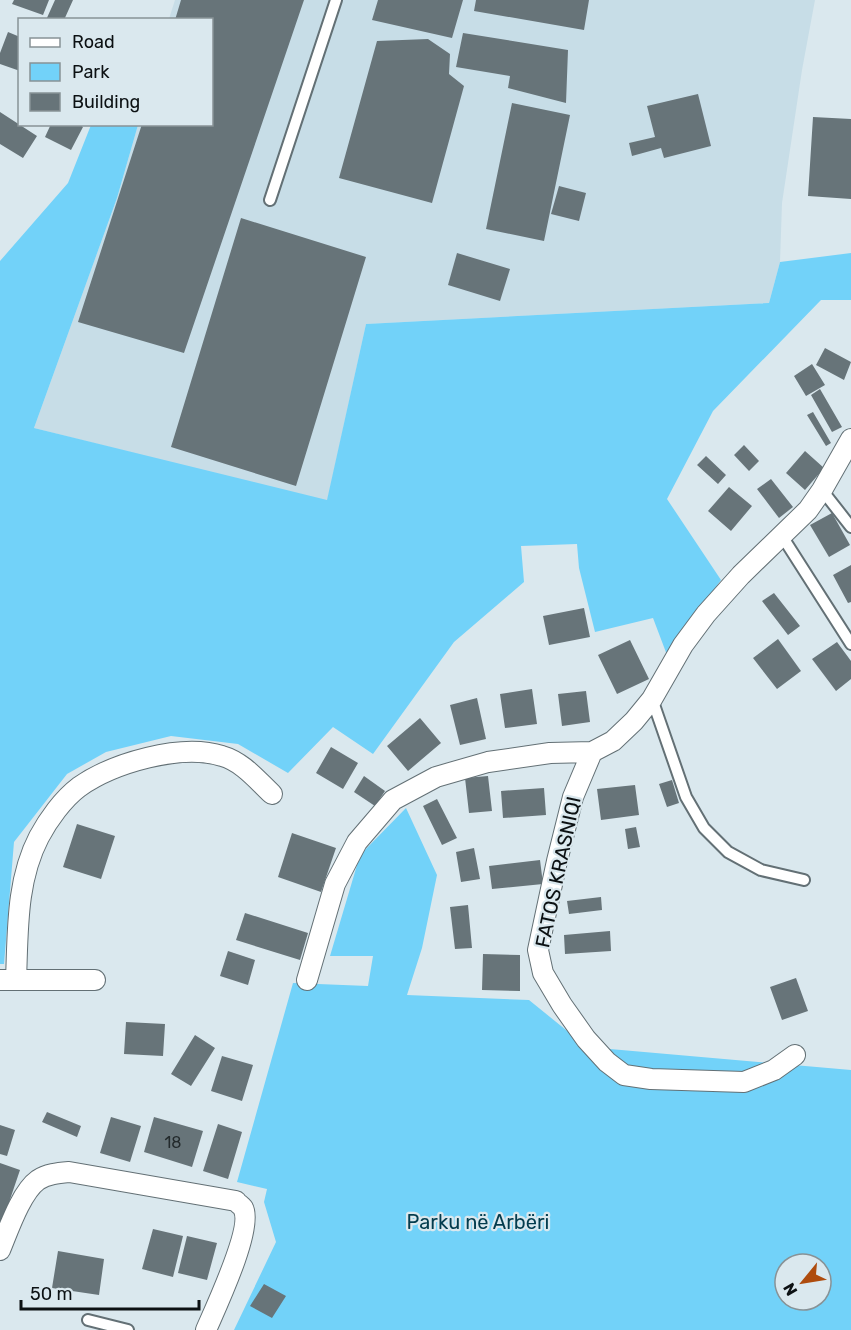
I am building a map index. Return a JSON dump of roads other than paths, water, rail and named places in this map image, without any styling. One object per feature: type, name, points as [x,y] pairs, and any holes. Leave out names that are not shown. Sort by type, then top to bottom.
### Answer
[{"type":"street","points":[[307,980],[335,884],[357,842],[393,800],[436,777],[488,762],[550,753],[592,752],[613,741],[652,699],[683,645],[706,614],[741,575],[808,510],[851,439]]},
{"type":"street","name":"FATOS KRASNIQI","points":[[592,752],[573,797],[538,950],[543,974],[562,1005],[585,1039],[607,1062],[624,1075],[651,1079],[744,1082],[774,1071],[795,1055]]},
{"type":"street","points":[[95,980],[8,980],[26,868],[39,836],[57,810],[77,788],[105,772],[140,760],[174,754],[206,753],[224,756],[244,766],[272,794]]},
{"type":"street","points":[[0,1250],[29,1188],[39,1179],[52,1174],[69,1172],[236,1202],[243,1208],[245,1217],[241,1237],[232,1269],[206,1330]]},
{"type":"lane","points":[[270,200],[336,0]]},
{"type":"lane","points":[[822,490],[851,527]]},
{"type":"lane","points":[[782,536],[851,644]]},
{"type":"lane","points":[[652,699],[686,797],[704,828],[728,852],[761,870],[804,880]]},
{"type":"lane","points":[[88,1320],[128,1330]]},
{"type":"park label","name":"Parku në Arbëri","points":[[478,1222]]}]
